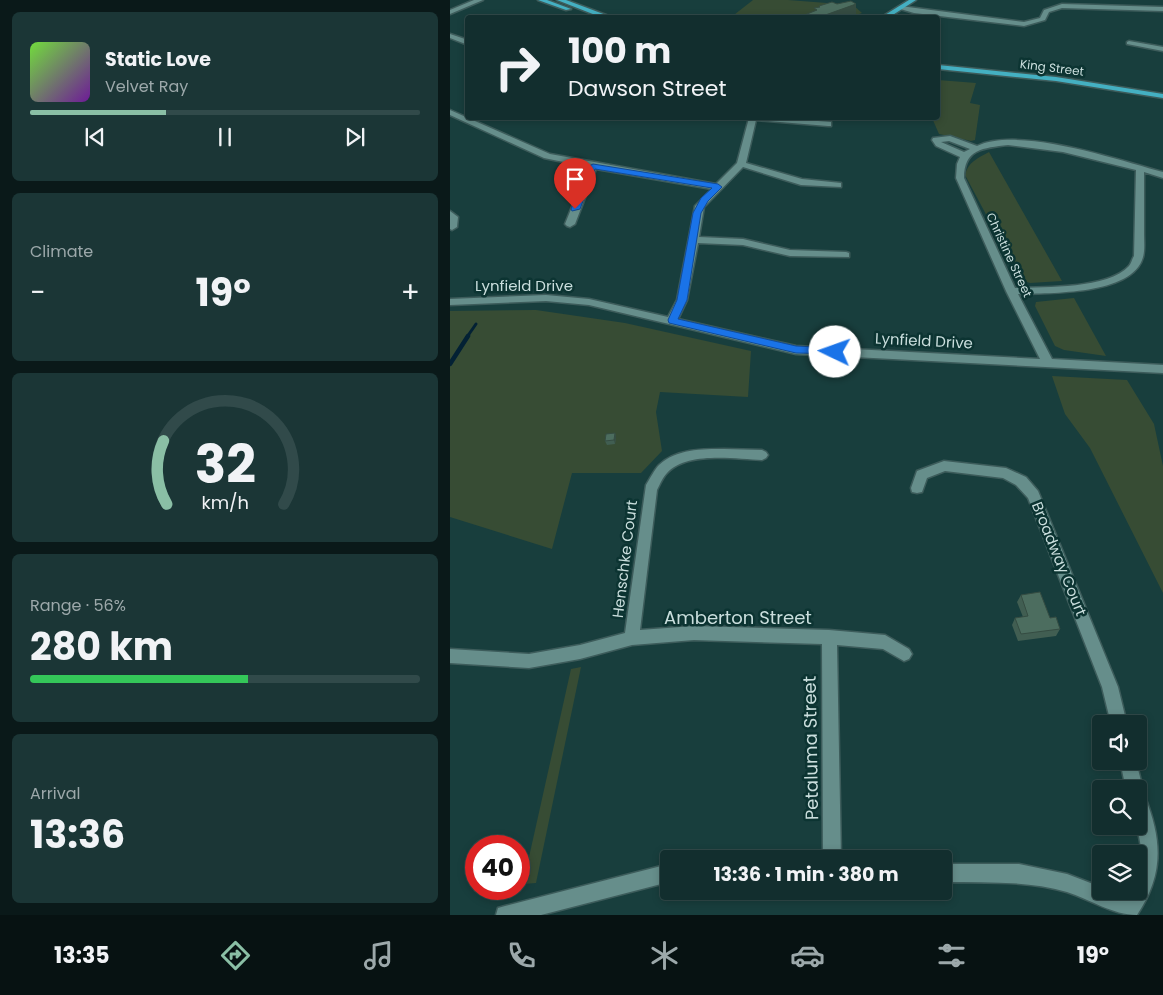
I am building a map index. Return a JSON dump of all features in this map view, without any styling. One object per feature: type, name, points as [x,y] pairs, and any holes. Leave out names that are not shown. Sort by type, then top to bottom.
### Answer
[{"type":"main road","points":[[541,0],[583,15]]},
{"type":"main road","points":[[560,0],[602,15]]},
{"type":"main road","points":[[888,15],[913,0]]},
{"type":"main road","name":"King Street","points":[[940,67],[1072,81],[1163,96]]},
{"type":"main road","name":"King Street","points":[[940,73],[1061,85],[1163,102]]},
{"type":"street","points":[[450,12],[480,0]]},
{"type":"street","points":[[900,8],[1024,24],[1043,20],[1046,11],[1062,6],[1163,9]]},
{"type":"street","points":[[450,36],[465,42]]},
{"type":"street","points":[[1129,43],[1163,49]]},
{"type":"street","points":[[450,112],[465,119]]},
{"type":"street","points":[[468,120],[547,156],[593,166],[718,187]]},
{"type":"street","points":[[672,320],[682,300],[700,206],[741,164],[753,120]]},
{"type":"street","points":[[779,120],[828,124]]},
{"type":"street","points":[[977,149],[950,138],[936,140],[939,144],[966,156],[977,149],[993,144],[1031,143],[1163,175]]},
{"type":"street","name":"Christine Street","points":[[966,156],[960,164],[960,178],[1011,291],[1048,363]]},
{"type":"street","points":[[741,164],[795,180],[838,186]]},
{"type":"street","points":[[570,224],[593,166]]},
{"type":"street","points":[[1011,291],[1080,287],[1116,278],[1133,268],[1139,256],[1140,169]]},
{"type":"street","points":[[450,214],[452,217],[452,227]]},
{"type":"street","points":[[692,240],[743,242],[790,253],[846,254]]},
{"type":"street","name":"Lynfield Drive","points":[[450,302],[531,298],[568,299],[609,305],[796,350],[1163,369]]},
{"type":"street","name":"Henschke Court","points":[[632,638],[651,489],[664,468],[681,457],[703,454],[762,456]]},
{"type":"street","name":"Broadway Court","points":[[917,488],[922,475],[944,466],[1006,472],[1021,481],[1033,495],[1110,687],[1117,715]]},
{"type":"street","name":"Amberton Street","points":[[450,656],[529,661],[580,652],[632,638],[694,633],[829,637],[885,642],[904,654]]},
{"type":"street","name":"Petaluma Street","points":[[829,637],[832,850]]},
{"type":"street","points":[[952,872],[1019,873],[1067,883],[1131,912],[1151,875],[1153,860],[1147,835]]},
{"type":"street","points":[[505,915],[660,875]]},
{"type":"green space","points":[[753,0],[788,0],[853,5],[862,13],[856,15],[734,15]]},
{"type":"green space","points":[[940,80],[976,83],[970,103],[980,105],[975,140],[971,141],[939,134],[933,120],[940,120]]},
{"type":"green space","points":[[989,152],[1062,281],[1030,283],[1021,280],[965,175],[968,167],[977,158]]},
{"type":"green space","points":[[1074,298],[1106,356],[1064,350],[1055,346],[1035,306],[1036,302]]},
{"type":"green space","points":[[536,310],[625,323],[751,351],[748,397],[660,392],[656,412],[662,451],[641,473],[572,473],[552,549],[450,517],[450,311]]},
{"type":"green space","points":[[1052,376],[1127,380],[1154,424],[1163,466],[1163,593],[1090,448],[1065,414]]},
{"type":"green space","points":[[581,667],[536,883],[530,883],[530,853],[571,669]]},
{"type":"building","points":[[851,1],[856,4],[825,15],[804,15],[817,10],[814,8],[819,6],[832,2],[837,4]]},
{"type":"building","points":[[615,433],[614,440],[605,441],[606,434]]},
{"type":"building","points":[[1040,592],[1050,618],[1056,617],[1060,629],[1021,634],[1015,618],[1028,616],[1021,595]]},
{"type":"waterway","points":[[467,337],[476,324]]},
{"type":"waterway","points":[[450,364],[468,336]]},
{"type":"route","points":[[575,209],[593,166],[718,187],[704,200],[697,213],[682,300],[672,320],[796,350],[835,352]]}]
